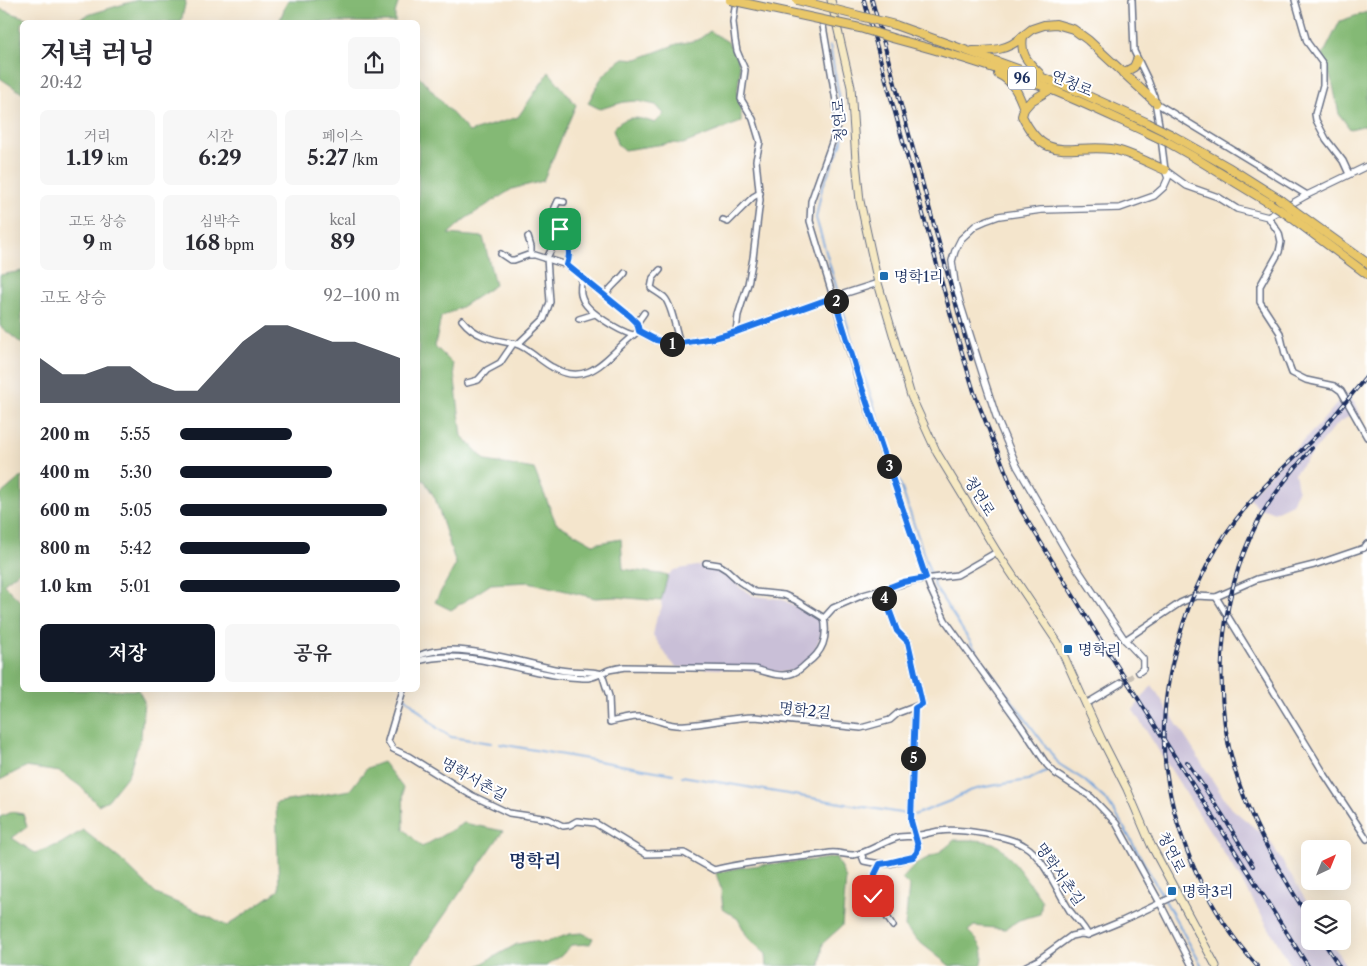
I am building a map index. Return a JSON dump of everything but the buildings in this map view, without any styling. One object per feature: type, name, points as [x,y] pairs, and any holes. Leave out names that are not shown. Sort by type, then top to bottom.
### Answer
[{"type":"highway","name":"연청로","points":[[730,0],[860,28],[974,62],[1051,89],[1169,143],[1271,204],[1291,213],[1367,263]]},
{"type":"highway","name":"연청로","points":[[797,0],[895,25],[1043,77],[1148,123],[1228,167],[1279,199],[1291,213],[1367,274]]},
{"type":"highway","points":[[966,51],[997,51],[1018,41],[1032,29],[1056,24],[1073,29],[1088,40],[1156,103]]},
{"type":"highway","points":[[1023,36],[1021,46],[1023,54],[1043,77]]},
{"type":"highway","points":[[1123,73],[1134,67],[1137,60]]},
{"type":"highway","points":[[974,62],[1005,77],[1013,86],[1024,109]]},
{"type":"highway","points":[[1051,89],[1030,101],[1024,109],[1022,116],[1030,132],[1046,145],[1059,150],[1112,150],[1128,154],[1165,170]]},
{"type":"main road","name":"청연로","points":[[831,0],[851,86],[860,200],[878,283],[903,373],[921,420],[937,453],[997,552],[1058,643],[1151,844],[1216,966]]},
{"type":"street","points":[[736,0],[733,22],[735,40],[737,51],[745,70],[741,99],[753,119],[760,142],[756,160],[760,200],[753,258],[748,284],[735,328],[736,332]]},
{"type":"street","points":[[1132,0],[1134,14],[1133,45],[1137,60],[1148,80],[1156,103],[1165,170],[1168,178],[1164,188],[1154,196],[1120,208],[1041,210],[985,220],[976,225],[960,240],[952,261],[961,306],[986,385],[997,419],[1017,466],[1054,531],[1125,640],[1143,659],[1143,669],[1139,672]]},
{"type":"street","points":[[1295,0],[1307,42],[1323,64],[1323,84],[1315,114],[1316,120],[1326,139],[1343,161],[1349,174]]},
{"type":"street","points":[[822,20],[838,120],[835,134],[811,201],[810,221],[860,382],[928,578],[945,620],[1047,765],[1056,774],[1091,797],[1116,823],[1192,966]]},
{"type":"street","points":[[1156,103],[1307,196]]},
{"type":"street","points":[[1268,217],[1367,166]]},
{"type":"street","points":[[1165,170],[1187,186],[1218,197],[1237,209],[1268,217],[1279,233],[1281,242],[1279,252],[1260,286],[1260,302],[1280,333],[1292,373],[1306,380],[1334,386],[1341,391],[1367,437]]},
{"type":"street","points":[[723,220],[728,222],[753,197],[760,193]]},
{"type":"street","points":[[564,202],[558,201],[553,212],[552,222],[560,229],[567,242],[570,255],[567,265]]},
{"type":"street","points":[[528,237],[532,247],[531,255]]},
{"type":"street","points":[[467,383],[478,380],[487,370],[500,363],[515,344],[544,319],[550,302],[547,258],[556,240],[567,242]]},
{"type":"street","points":[[502,254],[510,260],[531,255],[567,265],[637,323],[639,331],[656,340],[675,344],[736,332],[878,283]]},
{"type":"street","points":[[660,270],[653,278],[651,288],[665,298],[670,306],[680,344]]},
{"type":"street","points":[[604,296],[625,273]]},
{"type":"street","points":[[582,278],[580,291],[582,298],[595,314],[633,335]]},
{"type":"street","points":[[637,323],[644,313]]},
{"type":"street","points":[[578,320],[595,314]]},
{"type":"street","points":[[462,320],[467,327],[482,337],[515,344],[561,373],[590,373],[639,331]]},
{"type":"street","points":[[1125,640],[1180,603],[1196,596],[1216,597],[1257,579],[1314,566],[1364,548],[1367,544]]},
{"type":"street","points":[[824,618],[833,608],[863,595],[903,582],[957,575],[997,552]]},
{"type":"street","points":[[420,660],[447,656],[570,677],[587,678],[624,667],[755,669],[771,674],[791,674],[812,660],[821,651],[827,631],[824,618],[796,600],[784,595],[754,592],[719,565],[706,563]]},
{"type":"street","points":[[861,853],[864,861],[880,864],[893,863],[913,857],[917,852],[918,846],[911,821],[915,708],[922,704],[908,642],[897,631],[882,590]]},
{"type":"street","points":[[1216,597],[1325,775],[1367,839]]},
{"type":"street","points":[[420,655],[426,652],[442,650],[465,652],[492,655],[558,670],[602,674]]},
{"type":"street","name":"명학2길","points":[[602,674],[609,696],[610,722],[634,717],[652,719],[667,725],[686,725],[722,722],[740,717],[755,717],[861,728],[890,720],[898,713],[915,708]]},
{"type":"street","points":[[1086,704],[1121,683]]},
{"type":"street","name":"명학서촌길","points":[[402,692],[388,741],[394,749],[471,795],[509,812],[549,819],[563,826],[577,821],[595,823],[646,854],[684,853],[714,870],[831,853],[852,855],[900,837],[942,830],[1016,841],[1027,846],[1033,852],[1088,936]]},
{"type":"street","points":[[880,864],[875,874],[873,896],[893,926]]},
{"type":"street","points":[[1026,966],[1038,960],[1071,936],[1081,934],[1088,936],[1178,894]]},
{"type":"shaded area","points":[[1346,393],[1357,406],[1362,420],[1357,423],[1353,413],[1335,426],[1295,473],[1298,489],[1292,504],[1275,512],[1258,508],[1249,497],[1317,427]]},
{"type":"shaded area","points":[[702,565],[717,566],[742,589],[754,596],[781,599],[808,612],[819,621],[821,635],[813,654],[794,671],[676,667],[653,635],[657,616],[662,607],[661,601],[668,575],[674,570]]},
{"type":"shaded area","points":[[1152,685],[1229,806],[1270,841],[1306,900],[1301,900],[1301,950],[1336,950],[1346,966],[1291,966],[1241,880],[1133,710]]},
{"type":"green space","points":[[137,0],[186,0],[181,20],[76,20]]},
{"type":"green space","points":[[288,0],[399,0],[395,20],[280,20]]},
{"type":"green space","points":[[0,9],[31,20],[20,20],[20,92],[0,78]]},
{"type":"green space","points":[[1367,12],[1367,125],[1350,129],[1339,114],[1333,85],[1323,55],[1340,21]]},
{"type":"green space","points":[[710,31],[728,42],[738,60],[740,71],[737,95],[741,108],[741,122],[683,144],[671,143],[624,150],[617,144],[613,129],[618,124],[632,118],[655,123],[664,114],[656,105],[637,101],[624,102],[600,109],[588,103],[600,80],[612,66],[624,58],[637,59],[677,44],[698,40]]},
{"type":"green space","points":[[549,72],[576,105],[543,181],[512,189],[465,219],[448,234],[483,237],[495,285],[463,306],[441,317],[435,346],[453,364],[462,436],[486,461],[534,469],[556,523],[593,544],[621,539],[623,569],[668,575],[661,601],[616,597],[595,598],[529,582],[491,584],[451,610],[435,602],[456,564],[435,498],[424,480],[420,480],[420,77],[469,132],[518,117]]},
{"type":"green space","points":[[20,271],[20,342],[0,326],[0,275]]},
{"type":"green space","points":[[20,478],[20,571],[3,584],[20,601],[20,692],[139,692],[144,701],[141,736],[128,775],[108,800],[98,805],[80,786],[60,772],[25,767],[0,780],[0,495]]},
{"type":"green space","points":[[383,762],[403,788],[404,829],[422,847],[464,823],[503,831],[409,966],[0,966],[0,817],[11,812],[23,814],[27,827],[12,838],[35,853],[60,844],[83,830],[121,860],[156,894],[211,917],[227,926],[279,890],[276,803],[350,790],[367,768]]},
{"type":"green space","points":[[954,840],[983,841],[998,846],[1026,878],[1042,901],[1040,914],[1019,920],[1005,929],[974,926],[968,931],[981,946],[983,960],[981,966],[950,966],[917,940],[905,927],[909,886],[902,879],[917,864],[942,851]]},
{"type":"green space","points":[[836,857],[846,879],[842,926],[823,943],[820,966],[767,966],[766,954],[748,938],[738,919],[723,909],[721,889],[716,873],[760,865]]},
{"type":"green space","points":[[582,933],[593,938],[590,944],[571,945],[561,956],[546,966],[478,966],[517,944],[533,941],[543,943],[570,934]]},
{"type":"waterway","points":[[830,46],[843,118],[842,142],[822,188],[816,218],[851,337],[935,587],[984,663],[1059,764],[1084,780],[1107,801],[1202,966]]},
{"type":"waterway","points":[[405,697],[437,728],[451,737],[491,743]]},
{"type":"waterway","points":[[500,744],[673,774]]},
{"type":"waterway","points":[[914,815],[950,801],[969,791],[1028,780],[1046,771]]},
{"type":"waterway","points":[[682,776],[906,814]]},
{"type":"tunnel","points":[[1121,683],[1139,672]]},
{"type":"railway","points":[[864,0],[953,323],[975,395],[1021,510],[1095,631],[1308,966]]},
{"type":"railway","points":[[872,0],[971,359]]},
{"type":"railway","points":[[1257,966],[1224,923],[1210,899],[1197,875],[1178,823],[1166,770],[1164,739],[1165,707],[1170,673],[1178,640],[1202,575],[1235,521],[1276,474],[1321,431],[1367,376]]},
{"type":"railway","points":[[1301,905],[1262,838],[1240,786],[1230,753],[1224,720],[1222,652],[1226,618],[1244,552],[1258,521],[1270,501],[1312,448]]},
{"type":"railway","points":[[1187,762],[1222,814],[1253,866]]},
{"type":"railway","points":[[1329,950],[1339,966]]},
{"type":"place","name":"명학1리","points":[[884,276]]},
{"type":"place","name":"명학리","points":[[1068,649]]},
{"type":"place","name":"명학3리","points":[[1172,891]]},
{"type":"district","name":"명학리","points":[[535,861]]},
{"type":"route","points":[[560,229],[570,248],[567,265],[630,316],[637,323],[639,331],[656,340],[675,344],[714,338],[795,312],[834,297],[860,382],[926,578],[903,582],[882,590],[897,631],[908,642],[922,704],[915,708],[912,784],[911,821],[918,846],[917,852],[913,857],[893,863],[880,864],[875,874],[873,896]]}]
